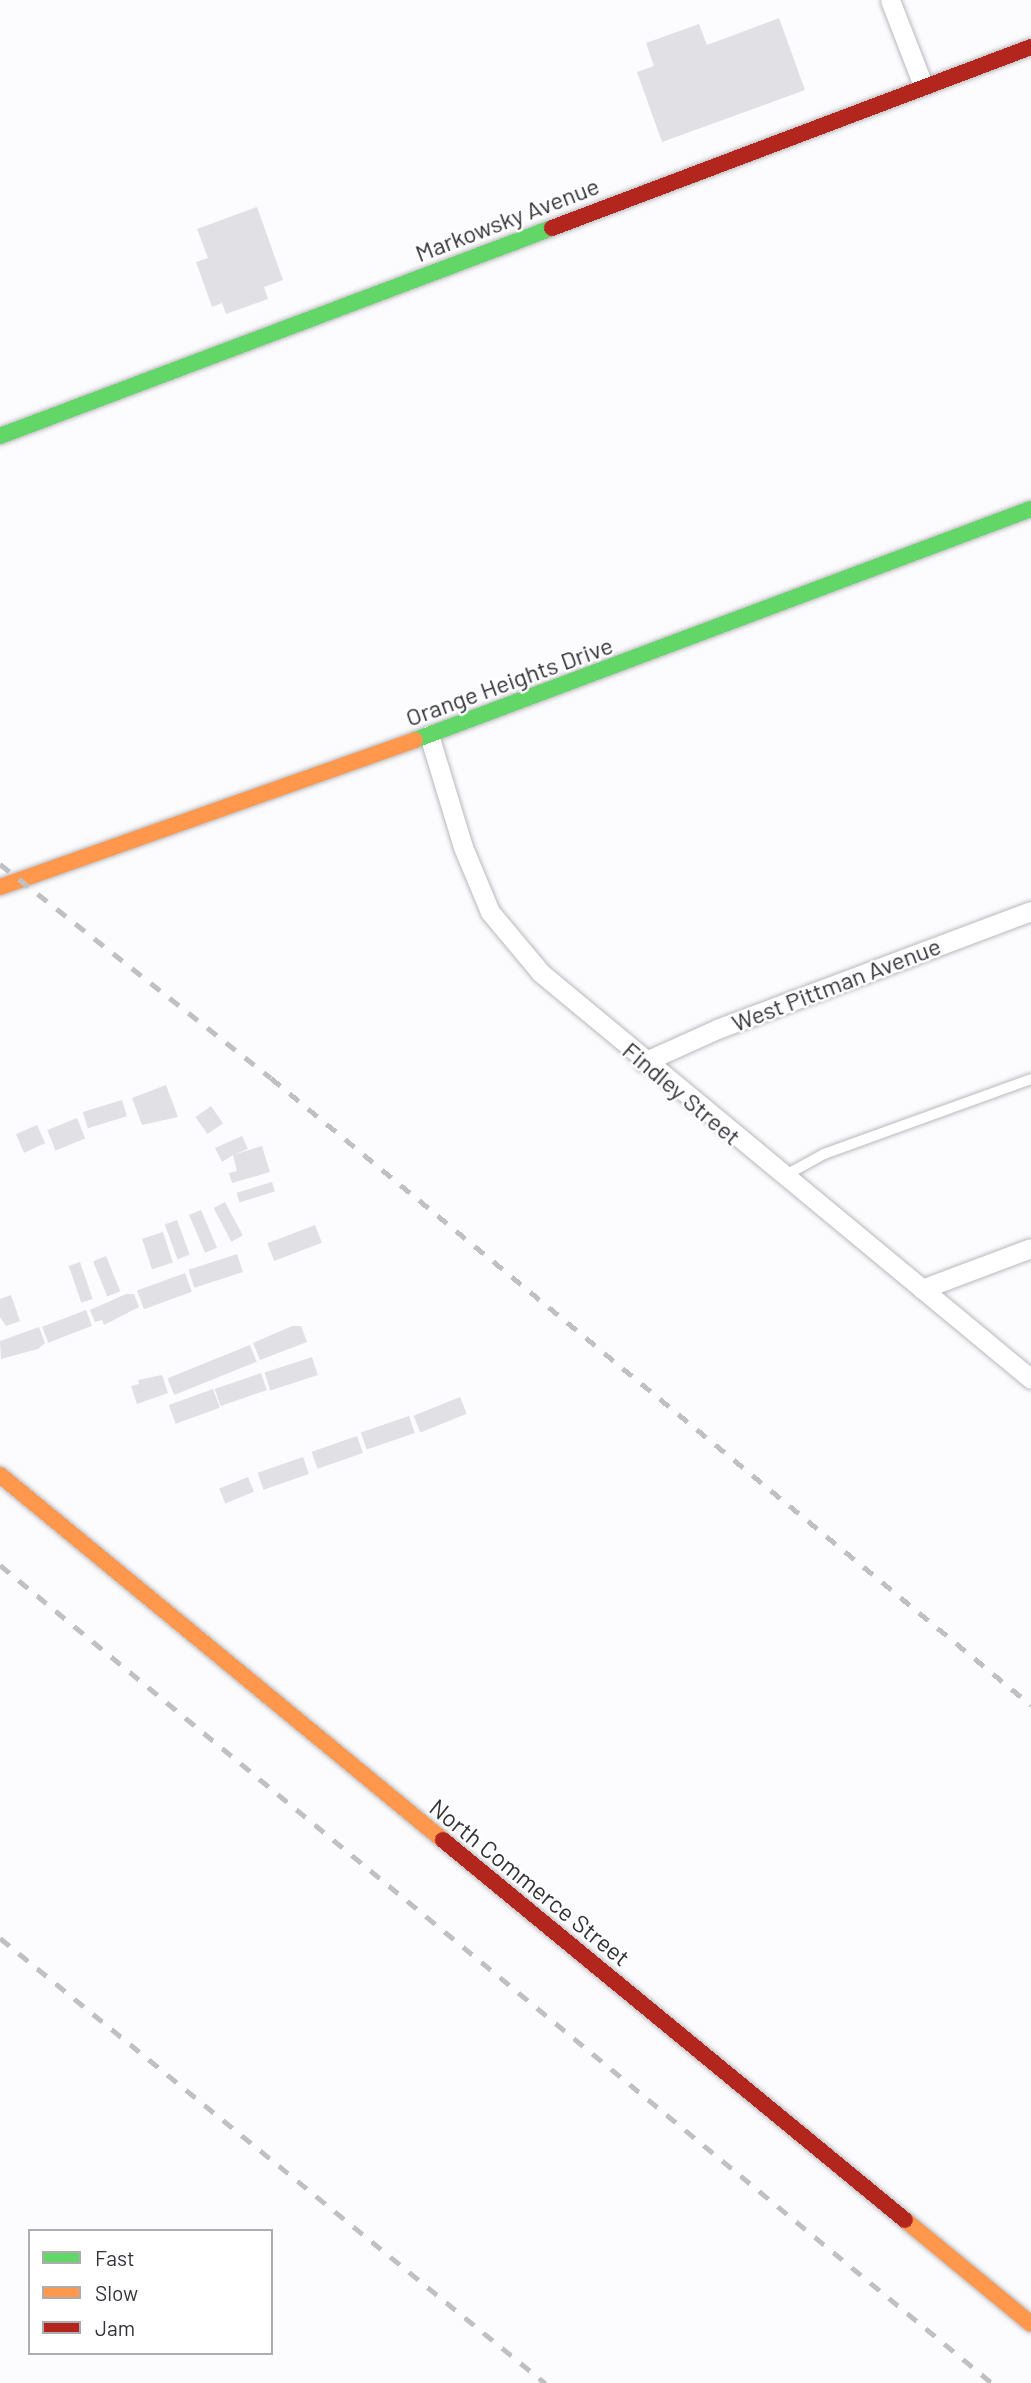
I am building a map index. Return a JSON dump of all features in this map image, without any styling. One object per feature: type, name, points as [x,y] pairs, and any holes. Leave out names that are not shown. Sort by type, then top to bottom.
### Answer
[{"type":"street","points":[[891,0],[923,85]]},
{"type":"street","name":"Markowsky Avenue","points":[[0,436],[923,85],[1031,47]]},
{"type":"street","name":"Orange Heights Drive","points":[[0,887],[429,735],[1031,509]]},
{"type":"street","name":"Findley Street","points":[[429,735],[463,847],[490,912],[541,973],[644,1062],[1031,1379]]},
{"type":"street","name":"West Pittman Avenue","points":[[644,1062],[717,1029],[1031,912]]},
{"type":"street","points":[[922,1289],[1031,1248]]},
{"type":"street","name":"North Commerce Street","points":[[0,1475],[1031,2325]]},
{"type":"lane","points":[[784,1176],[824,1154],[1031,1079]]},
{"type":"building","points":[[779,18],[805,90],[662,142],[637,72],[654,66],[646,43],[699,24],[707,45]]},
{"type":"building","points":[[257,207],[283,280],[264,287],[268,299],[226,314],[222,303],[212,307],[196,262],[208,258],[197,229]]},
{"type":"building","points":[[166,1085],[178,1117],[142,1125],[132,1098]]},
{"type":"building","points":[[122,1100],[127,1116],[88,1128],[83,1112]]},
{"type":"building","points":[[211,1106],[223,1123],[207,1134],[195,1117]]},
{"type":"building","points":[[77,1118],[85,1138],[56,1150],[47,1130]]},
{"type":"building","points":[[37,1125],[45,1143],[24,1153],[16,1134]]},
{"type":"building","points":[[242,1136],[248,1149],[222,1162],[215,1148]]},
{"type":"building","points":[[262,1146],[270,1172],[232,1183],[229,1173],[237,1171],[233,1155]]},
{"type":"building","points":[[272,1182],[275,1192],[240,1202],[237,1193]]},
{"type":"building","points":[[225,1202],[243,1236],[231,1242],[214,1208]]},
{"type":"building","points":[[201,1210],[217,1248],[205,1253],[189,1215]]},
{"type":"building","points":[[177,1220],[190,1255],[177,1259],[165,1224]]},
{"type":"building","points":[[315,1225],[322,1243],[274,1261],[267,1243]]},
{"type":"building","points":[[163,1232],[173,1262],[152,1269],[142,1239]]},
{"type":"building","points":[[237,1254],[243,1272],[194,1288],[188,1270]]},
{"type":"building","points":[[106,1256],[120,1291],[107,1296],[93,1261]]},
{"type":"building","points":[[80,1262],[93,1299],[81,1303],[69,1266]]},
{"type":"building","points":[[185,1273],[192,1292],[144,1309],[137,1290]]},
{"type":"building","points":[[126,1294],[134,1294],[139,1307],[104,1325],[102,1320],[95,1322],[90,1310]]},
{"type":"building","points":[[11,1295],[20,1321],[6,1326],[0,1317],[0,1299]]},
{"type":"building","points":[[86,1310],[92,1326],[48,1343],[42,1327]]},
{"type":"building","points":[[292,1326],[301,1326],[307,1342],[260,1360],[253,1343]]},
{"type":"building","points":[[39,1327],[45,1343],[38,1349],[1,1359],[0,1341]]},
{"type":"building","points":[[250,1345],[257,1362],[174,1395],[167,1378]]},
{"type":"building","points":[[312,1357],[318,1375],[270,1391],[264,1372]]},
{"type":"building","points":[[261,1373],[267,1390],[221,1406],[215,1389]]},
{"type":"building","points":[[162,1375],[168,1393],[137,1404],[131,1386],[139,1384],[138,1380]]},
{"type":"building","points":[[213,1389],[220,1408],[176,1424],[169,1405]]},
{"type":"building","points":[[460,1397],[467,1414],[420,1432],[414,1416]]},
{"type":"building","points":[[409,1416],[415,1433],[367,1450],[361,1433]]},
{"type":"building","points":[[357,1436],[363,1453],[317,1469],[312,1452]]},
{"type":"building","points":[[303,1457],[309,1474],[263,1490],[258,1473]]},
{"type":"building","points":[[248,1477],[254,1492],[225,1503],[219,1489]]},
{"type":"railway","points":[[0,864],[271,1078],[1031,1705]]},
{"type":"railway","points":[[0,1565],[992,2383]]},
{"type":"railway","points":[[0,1938],[545,2383]]},
{"type":"traffic: fast","points":[[0,436],[552,228]]},
{"type":"traffic: fast","points":[[415,740],[1031,509]]},
{"type":"traffic: slow","points":[[0,887],[415,740]]},
{"type":"traffic: slow","points":[[0,1475],[443,1840]]},
{"type":"traffic: slow","points":[[905,2220],[1031,2324]]},
{"type":"traffic: jam","points":[[552,228],[1031,47]]},
{"type":"traffic: jam","points":[[443,1840],[905,2220]]}]
